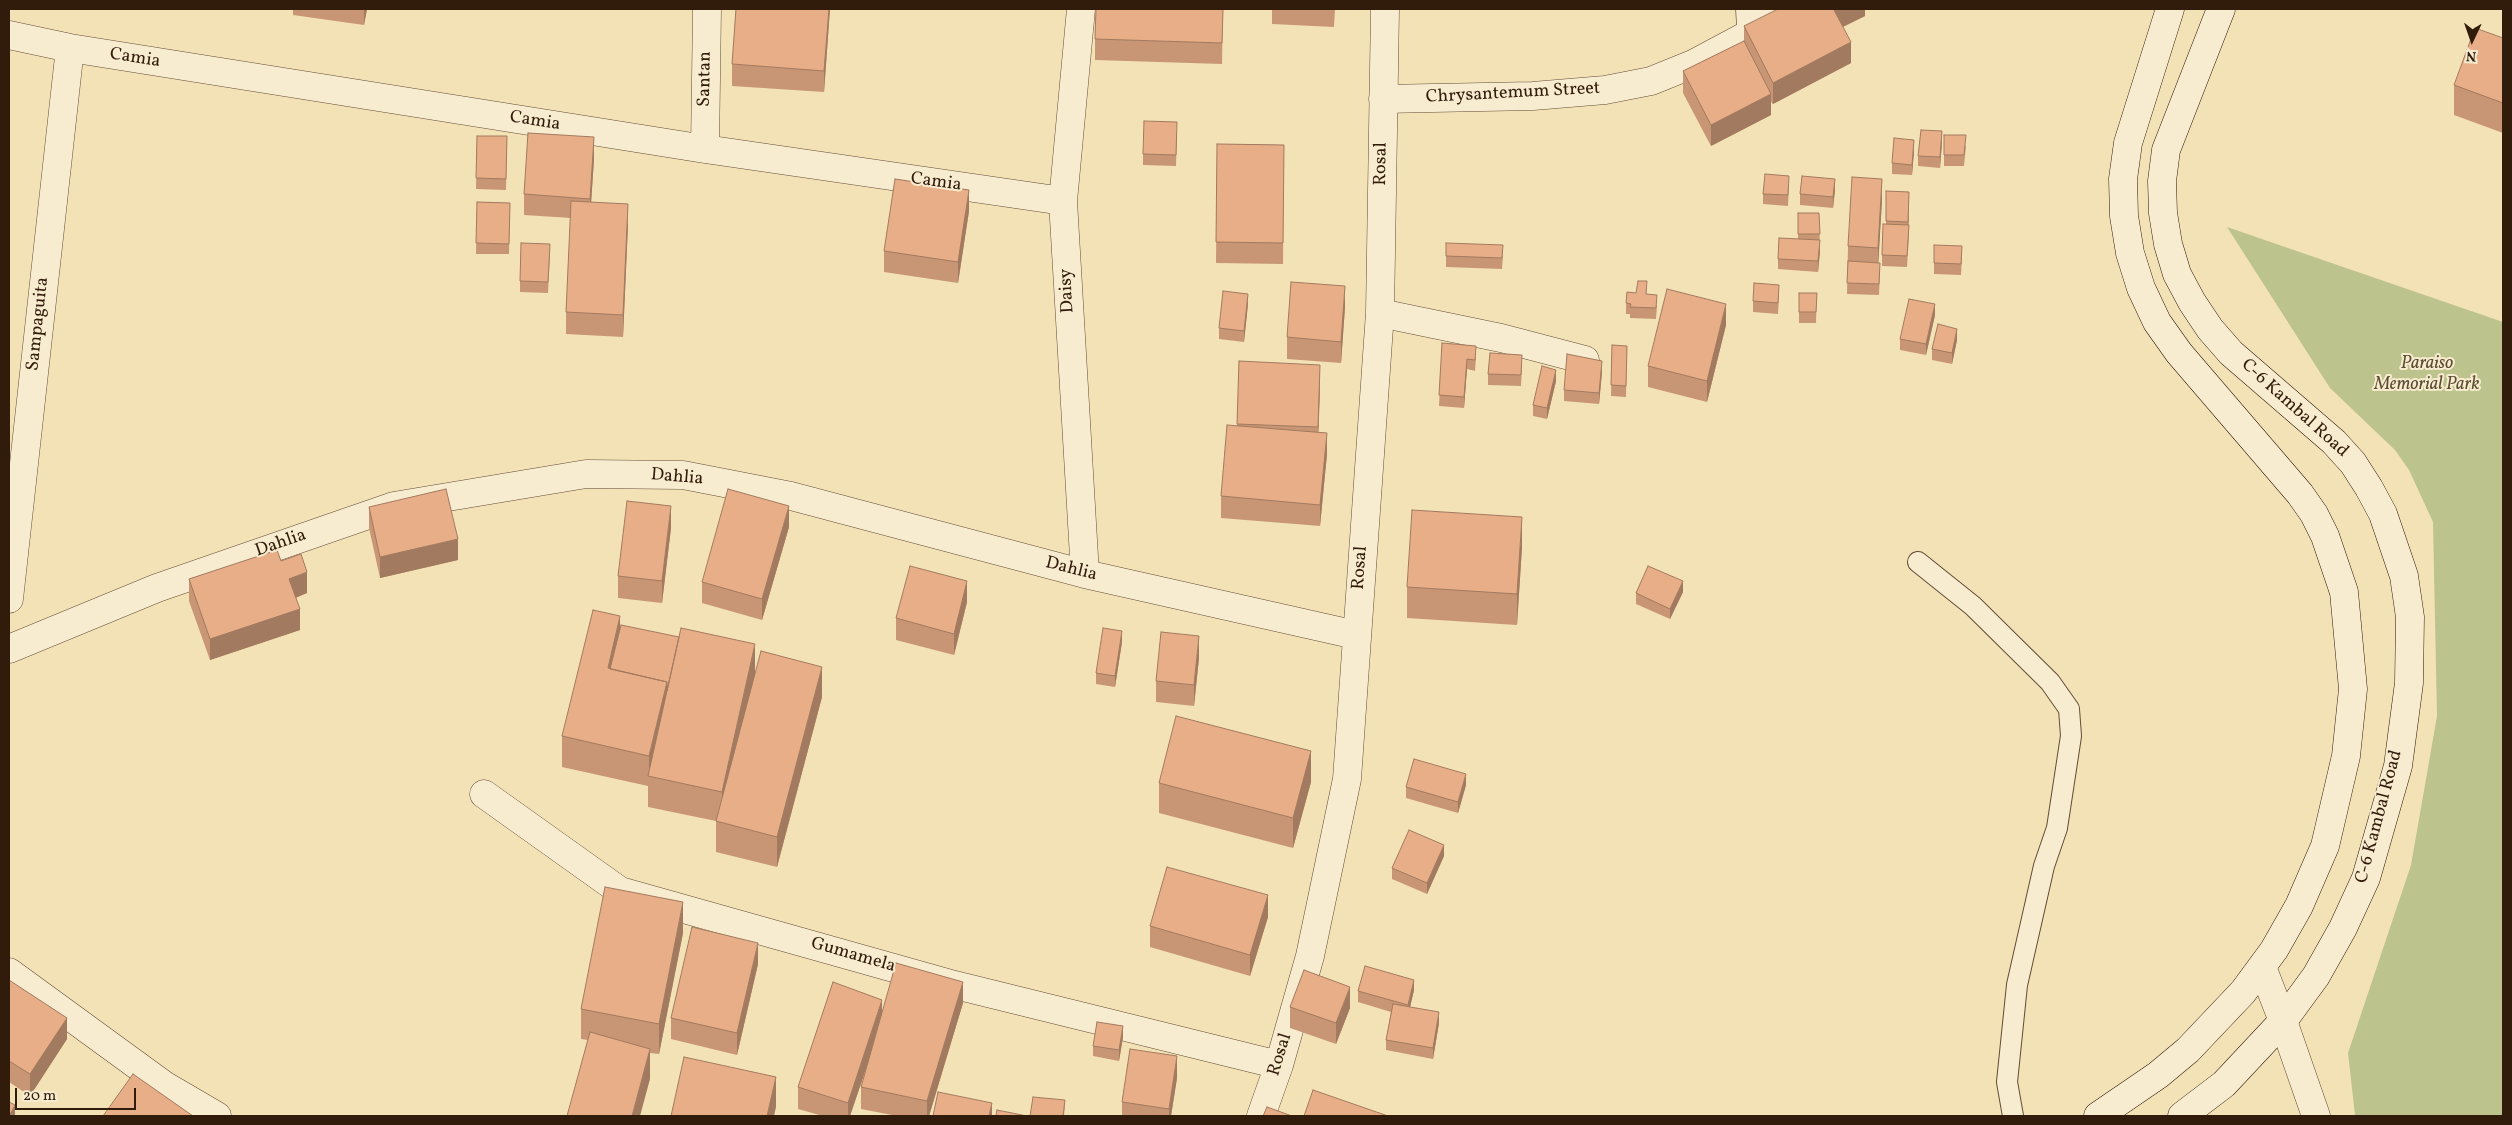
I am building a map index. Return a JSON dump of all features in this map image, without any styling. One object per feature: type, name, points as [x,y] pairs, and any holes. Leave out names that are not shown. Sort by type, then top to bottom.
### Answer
[{"type":"street","name":"Santan","points":[[706,149],[707,9]]},
{"type":"street","name":"Daisy","points":[[1081,9],[1063,201],[1085,574]]},
{"type":"street","name":"Rosal","points":[[1261,1116],[1279,1065],[1310,956],[1347,779],[1380,313],[1385,9]]},
{"type":"street","name":"Chrysantemum Street","points":[[1383,99],[1533,96],[1605,90],[1651,81],[1693,64],[1751,21],[1792,9]]},
{"type":"street","points":[[2098,1116],[2158,1075],[2188,1050],[2230,1007],[2262,967],[2299,906],[2325,846],[2346,756],[2353,689],[2349,626],[2342,584],[2325,536],[2314,514],[2300,494],[2174,346],[2157,322],[2141,288],[2130,253],[2124,216],[2123,179],[2128,143],[2170,9]]},
{"type":"street","name":"C-6 Kambal Road","points":[[2182,1116],[2224,1084],[2284,1021],[2316,976],[2343,928],[2366,878],[2398,766],[2409,683],[2410,617],[2404,576],[2383,514],[2369,488],[2353,463],[2334,442],[2231,353],[2210,330],[2192,302],[2178,274],[2168,244],[2162,189],[2166,150],[2222,9]]},
{"type":"street","name":"Camia","points":[[9,35],[70,48],[706,149],[1063,201]]},
{"type":"street","name":"Sampaguita","points":[[9,599],[70,48]]},
{"type":"street","points":[[1380,313],[1501,338],[1585,360]]},
{"type":"street","name":"Dahlia","points":[[9,649],[157,588],[394,506],[586,474],[683,475],[791,496],[960,543],[1085,574],[1356,635]]},
{"type":"street","name":"Gumamela","points":[[484,794],[561,851],[620,891],[947,983],[1279,1065]]},
{"type":"street","points":[[2262,967],[2284,1021],[2316,1116]]},
{"type":"street","points":[[9,972],[164,1085],[217,1116]]},
{"type":"lane","points":[[1918,562],[1973,606],[2050,682],[2070,709],[2071,736],[2057,828],[2044,866],[2017,985],[2007,1082],[2013,1116]]},
{"type":"green space","name":"Paraiso Memorial Park","points":[[2227,227],[2503,322],[2503,1116],[2351,1116],[2355,1115],[2348,1053],[2411,865],[2437,716],[2433,522],[2409,470],[2395,450],[2330,388]]},
{"type":"building","points":[[736,9],[829,9],[824,71],[732,64]]},
{"type":"building","points":[[1096,9],[1223,9],[1222,43],[1095,39]]},
{"type":"building","points":[[1778,9],[1836,9],[1834,10],[1851,42],[1773,83],[1744,26]]},
{"type":"building","points":[[2475,28],[2503,38],[2503,103],[2454,85]]},
{"type":"building","points":[[1744,41],[1771,94],[1711,125],[1683,71]]},
{"type":"building","points":[[1144,121],[1177,122],[1176,155],[1143,154]]},
{"type":"building","points":[[1921,130],[1942,131],[1940,157],[1918,156]]},
{"type":"building","points":[[528,133],[594,137],[590,199],[524,194]]},
{"type":"building","points":[[1944,135],[1966,135],[1964,155],[1944,155]]},
{"type":"building","points":[[477,136],[507,136],[506,179],[476,178]]},
{"type":"building","points":[[1894,138],[1914,140],[1912,165],[1892,163]]},
{"type":"building","points":[[1217,144],[1284,145],[1283,243],[1216,242]]},
{"type":"building","points":[[1765,174],[1789,176],[1788,195],[1763,194]]},
{"type":"building","points":[[1802,176],[1835,179],[1833,197],[1800,194]]},
{"type":"building","points":[[1852,177],[1882,179],[1878,248],[1848,246]]},
{"type":"building","points":[[895,179],[969,190],[958,262],[884,251]]},
{"type":"building","points":[[1886,191],[1909,192],[1908,222],[1886,221]]},
{"type":"building","points":[[571,201],[628,204],[623,315],[566,312]]},
{"type":"building","points":[[477,202],[510,203],[509,244],[476,243]]},
{"type":"building","points":[[1798,213],[1819,213],[1820,234],[1798,234]]},
{"type":"building","points":[[1883,224],[1909,225],[1907,256],[1882,255]]},
{"type":"building","points":[[1779,238],[1820,240],[1818,261],[1778,259]]},
{"type":"building","points":[[521,243],[550,244],[548,282],[520,281]]},
{"type":"building","points":[[1446,243],[1503,245],[1502,258],[1446,256]]},
{"type":"building","points":[[1934,245],[1962,246],[1961,264],[1934,263]]},
{"type":"building","points":[[1848,261],[1880,263],[1879,284],[1847,283]]},
{"type":"building","points":[[1638,281],[1647,281],[1646,294],[1657,295],[1656,308],[1630,307],[1631,304],[1626,303],[1627,292],[1636,293]]},
{"type":"building","points":[[1291,282],[1345,286],[1341,342],[1287,337]]},
{"type":"building","points":[[1754,283],[1779,285],[1778,303],[1753,301]]},
{"type":"building","points":[[1667,289],[1726,304],[1707,381],[1648,366]]},
{"type":"building","points":[[1223,291],[1248,294],[1244,331],[1219,328]]},
{"type":"building","points":[[1799,293],[1817,293],[1816,312],[1799,312]]},
{"type":"building","points":[[1909,299],[1935,304],[1926,344],[1900,339]]},
{"type":"building","points":[[1938,324],[1957,329],[1952,353],[1932,349]]},
{"type":"building","points":[[1442,343],[1476,346],[1475,360],[1467,359],[1464,397],[1439,395]]},
{"type":"building","points":[[1612,345],[1627,346],[1626,386],[1611,385]]},
{"type":"building","points":[[1490,353],[1522,355],[1521,375],[1488,374]]},
{"type":"building","points":[[1567,354],[1602,361],[1599,393],[1564,390]]},
{"type":"building","points":[[1239,361],[1320,365],[1318,427],[1237,424]]},
{"type":"building","points":[[1542,366],[1556,370],[1547,408],[1533,405]]},
{"type":"building","points":[[1227,425],[1327,433],[1320,505],[1221,496]]},
{"type":"building","points":[[446,489],[458,539],[380,557],[369,507]]},
{"type":"building","points":[[728,489],[789,506],[762,599],[702,582]]},
{"type":"building","points":[[627,501],[671,506],[662,581],[618,576]]},
{"type":"building","points":[[1412,510],[1522,517],[1517,594],[1407,587]]},
{"type":"building","points":[[277,550],[281,561],[301,554],[307,572],[289,579],[300,609],[210,639],[189,579]]},
{"type":"building","points":[[910,566],[967,581],[954,634],[896,618]]},
{"type":"building","points":[[1648,566],[1683,581],[1670,609],[1636,593]]},
{"type":"building","points":[[593,610],[620,616],[608,668],[667,682],[649,756],[562,736]]},
{"type":"building","points":[[621,625],[679,637],[667,691],[667,682],[610,669]]},
{"type":"building","points":[[681,628],[755,644],[722,792],[648,776]]},
{"type":"building","points":[[1103,628],[1122,631],[1115,676],[1096,673]]},
{"type":"building","points":[[1161,632],[1199,636],[1194,685],[1156,681]]},
{"type":"building","points":[[761,651],[822,667],[777,837],[716,821]]},
{"type":"building","points":[[1176,716],[1311,751],[1293,818],[1159,783]]},
{"type":"building","points":[[1414,759],[1466,774],[1458,802],[1406,787]]},
{"type":"building","points":[[1409,830],[1444,845],[1427,883],[1392,868]]},
{"type":"building","points":[[1167,867],[1268,895],[1250,955],[1150,926]]},
{"type":"building","points":[[605,887],[683,902],[659,1024],[581,1009]]},
{"type":"building","points":[[692,927],[758,943],[737,1033],[671,1018]]},
{"type":"building","points":[[896,963],[963,982],[927,1101],[861,1087]]},
{"type":"building","points":[[1365,966],[1414,980],[1408,1005],[1358,991]]},
{"type":"building","points":[[1304,970],[1350,987],[1336,1023],[1290,1007]]},
{"type":"building","points":[[9,980],[67,1018],[30,1074],[9,1061]]},
{"type":"building","points":[[833,982],[882,1000],[848,1103],[798,1087]]},
{"type":"building","points":[[1393,1004],[1439,1012],[1433,1048],[1386,1040]]},
{"type":"building","points":[[1097,1022],[1123,1026],[1119,1050],[1093,1046]]},
{"type":"building","points":[[590,1032],[650,1049],[632,1116],[567,1116]]},
{"type":"building","points":[[1130,1049],[1177,1056],[1169,1109],[1122,1102]]},
{"type":"building","points":[[684,1057],[776,1077],[767,1116],[671,1116]]},
{"type":"building","points":[[133,1074],[193,1116],[103,1116]]},
{"type":"building","points":[[1313,1090],[1388,1116],[1304,1116]]},
{"type":"building","points":[[938,1092],[992,1103],[989,1116],[933,1116]]},
{"type":"building","points":[[1033,1097],[1065,1100],[1063,1116],[1030,1116]]},
{"type":"building","points":[[9,1102],[15,1105],[9,1116]]},
{"type":"building","points":[[1267,1107],[1292,1116],[1263,1116]]},
{"type":"building","points":[[997,1110],[1027,1116],[996,1116]]}]
